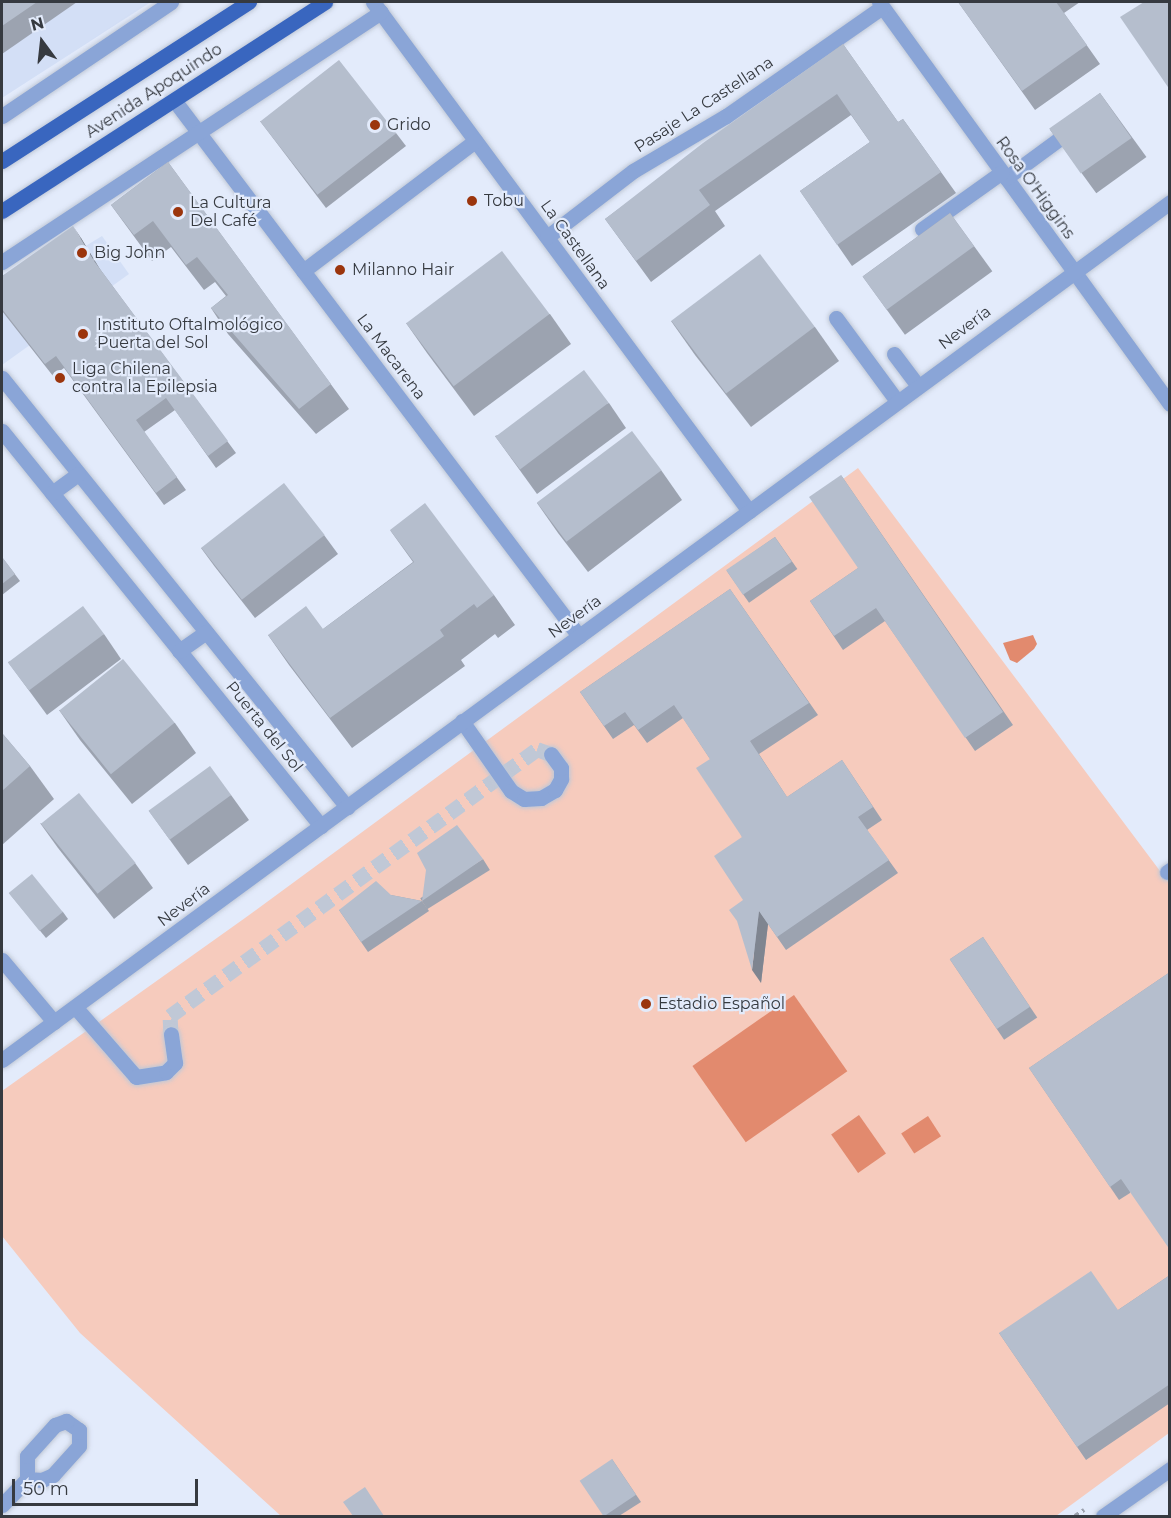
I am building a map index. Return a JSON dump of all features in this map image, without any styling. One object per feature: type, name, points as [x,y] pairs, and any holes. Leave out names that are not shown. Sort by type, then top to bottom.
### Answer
[{"type":"main road","name":"Avenida Apoquindo","points":[[2,161],[249,2]]},
{"type":"main road","name":"Avenida Apoquindo","points":[[2,211],[325,2]]},
{"type":"street","points":[[2,116],[171,2]]},
{"type":"street","name":"Rosa O'Higgins","points":[[881,4],[1073,271],[1167,397]]},
{"type":"street","name":"Pasaje La Castellana","points":[[547,237],[633,171],[726,116],[881,4]]},
{"type":"street","points":[[2,262],[200,134],[377,7]]},
{"type":"street","name":"La Castellana","points":[[377,7],[748,511]]},
{"type":"street","name":"La Macarena","points":[[174,100],[579,636]]},
{"type":"street","points":[[922,229],[1085,120]]},
{"type":"street","points":[[303,271],[475,141]]},
{"type":"street","name":"Nevería","points":[[2,1060],[76,1008],[462,721],[1170,202]]},
{"type":"street","points":[[836,318],[897,401]]},
{"type":"street","points":[[894,354],[918,386]]},
{"type":"street","name":"Puerta del Sol","points":[[2,378],[347,807]]},
{"type":"street","name":"Puerta del Sol","points":[[2,431],[321,826]]},
{"type":"street","points":[[52,493],[78,474]]},
{"type":"street","points":[[179,651],[206,632]]},
{"type":"street","points":[[462,721],[511,791],[524,799],[541,798],[555,790],[561,779],[561,768],[551,754]]},
{"type":"street","points":[[2,960],[54,1022]]},
{"type":"street","points":[[76,1008],[136,1077],[166,1072],[175,1063],[171,1034]]},
{"type":"street","points":[[1103,1516],[1170,1469]]},
{"type":"street","points":[[2,1505],[27,1479]]},
{"type":"shaded area","points":[[2,2],[151,2],[2,98]]},
{"type":"shaded area","points":[[102,236],[129,274],[2,365],[2,297]]},
{"type":"shaded area","name":"Estadio Español","points":[[858,468],[1169,883],[1169,1433],[1056,1516],[281,1516],[80,1333],[2,1236],[2,1091],[245,918]]},
{"type":"shaded area","points":[[1033,635],[1037,644],[1034,649],[1017,663],[1010,660],[1003,643]]},
{"type":"shaded area","name":"Estadio Español","points":[[794,995],[847,1071],[746,1142],[692,1066]]},
{"type":"shaded area","points":[[859,1115],[886,1154],[858,1173],[831,1135]]},
{"type":"shaded area","points":[[928,1116],[941,1136],[914,1154],[901,1133]]},
{"type":"building","points":[[2,2],[37,2],[2,26]]},
{"type":"building","points":[[958,2],[1056,2],[1087,45],[1022,91]]},
{"type":"building","points":[[1144,2],[1170,2],[1170,90],[1120,17]]},
{"type":"building","points":[[843,44],[898,122],[903,119],[941,172],[837,245],[800,191],[870,142],[837,94],[699,190],[710,205],[636,261],[605,219],[703,143]]},
{"type":"building","points":[[339,60],[396,133],[317,195],[260,122]]},
{"type":"building","points":[[1100,93],[1132,138],[1081,174],[1049,129]]},
{"type":"building","points":[[168,162],[331,384],[299,409],[211,308],[228,295],[197,257],[186,265],[153,221],[134,235],[111,205]]},
{"type":"building","points":[[950,213],[974,246],[887,310],[863,276]]},
{"type":"building","points":[[73,226],[94,261],[228,441],[208,456],[166,398],[136,420],[177,477],[156,493],[56,356],[45,364],[2,309],[2,276]]},
{"type":"building","points":[[502,251],[550,314],[454,386],[406,323]]},
{"type":"building","points":[[760,254],[815,327],[726,393],[671,321]]},
{"type":"building","points":[[584,370],[609,403],[520,470],[495,437]]},
{"type":"building","points":[[632,431],[661,470],[566,542],[537,503]]},
{"type":"building","points":[[841,475],[1003,712],[965,738],[876,608],[834,636],[810,601],[858,568],[809,497]]},
{"type":"building","points":[[284,483],[325,535],[242,600],[201,548]]},
{"type":"building","points":[[425,503],[494,595],[477,608],[474,604],[440,630],[444,636],[330,718],[268,635],[306,606],[323,629],[414,562],[390,530]]},
{"type":"building","points":[[775,537],[792,562],[743,595],[726,570]]},
{"type":"building","points":[[2,557],[15,574],[2,584]]},
{"type":"building","points":[[730,589],[809,703],[750,741],[787,797],[842,760],[873,807],[858,817],[889,860],[777,937],[759,911],[752,970],[737,921],[729,910],[743,900],[714,856],[742,837],[696,768],[710,759],[674,705],[638,730],[625,712],[604,726],[580,692]]},
{"type":"building","points":[[83,606],[104,634],[29,691],[8,663]]},
{"type":"building","points":[[123,659],[175,723],[111,774],[59,711]]},
{"type":"building","points":[[2,733],[30,766],[2,791]]},
{"type":"building","points":[[210,766],[231,795],[170,840],[149,811]]},
{"type":"building","points":[[79,793],[136,863],[98,894],[41,824]]},
{"type":"building","points":[[457,825],[483,859],[422,901],[426,870],[417,853]]},
{"type":"building","points":[[32,874],[63,912],[40,931],[9,893]]},
{"type":"building","points":[[376,881],[391,895],[422,901],[361,942],[339,910]]},
{"type":"building","points":[[983,937],[1030,1007],[997,1029],[950,959]]},
{"type":"building","points":[[1170,972],[1170,1250],[1121,1179],[1110,1187],[1029,1068]]},
{"type":"building","points":[[1091,1271],[1118,1310],[1170,1275],[1170,1384],[1077,1447],[999,1333]]},
{"type":"building","points":[[612,1459],[636,1495],[603,1516],[580,1481]]},
{"type":"building","points":[[365,1487],[384,1516],[353,1516],[343,1502]]},
{"type":"tunnel","points":[[171,1034],[170,1016],[537,749],[551,754]]},
{"type":"place","name":"Grido","points":[[375,125]]},
{"type":"place","name":"Tobu","points":[[472,201]]},
{"type":"place","name":"La Cultura Del Café","points":[[178,212]]},
{"type":"place","name":"Big John","points":[[82,253]]},
{"type":"place","name":"Milanno Hair","points":[[340,270]]},
{"type":"place","name":"Instituto Oftalmológico Puerta del Sol","points":[[83,334]]},
{"type":"place","name":"Liga Chilena contra la Epilepsia","points":[[60,378]]},
{"type":"place","name":"Estadio Español","points":[[646,1004]]}]
